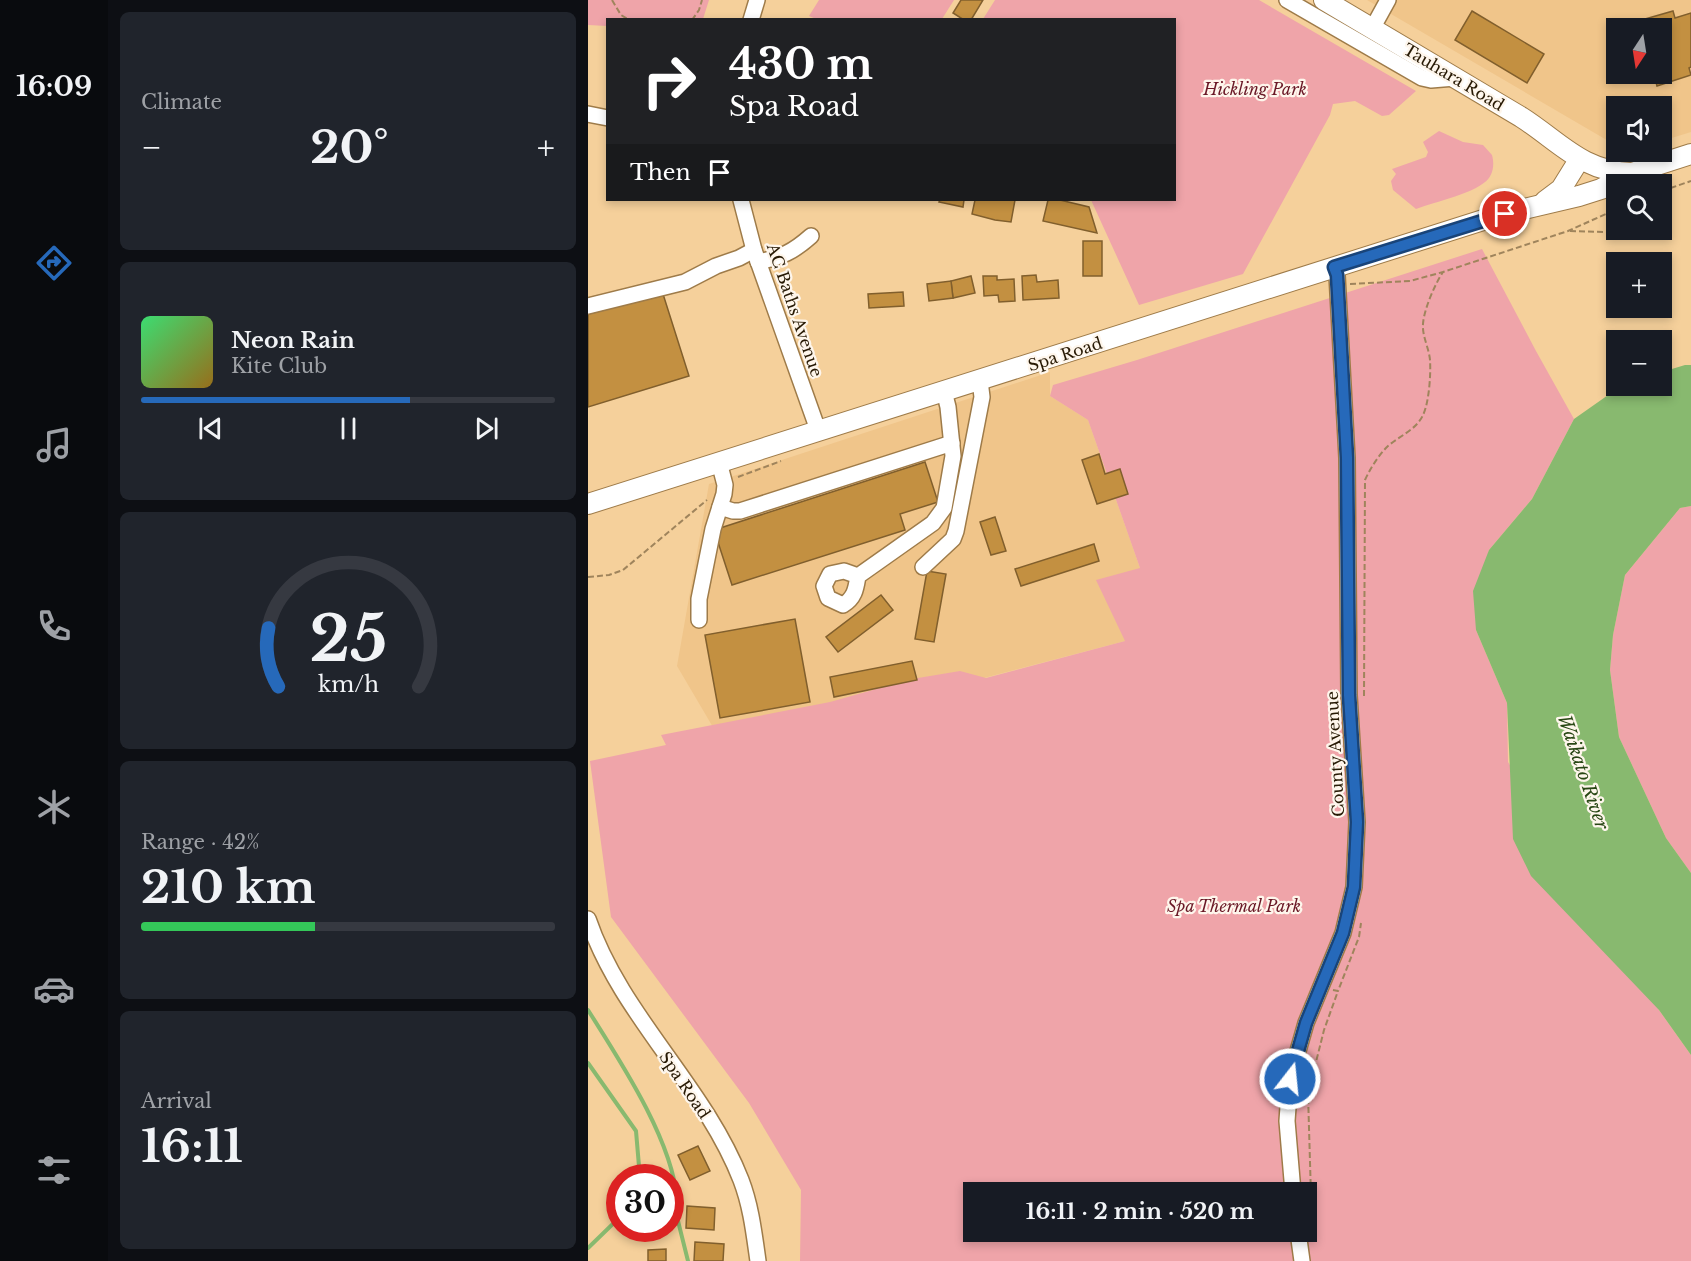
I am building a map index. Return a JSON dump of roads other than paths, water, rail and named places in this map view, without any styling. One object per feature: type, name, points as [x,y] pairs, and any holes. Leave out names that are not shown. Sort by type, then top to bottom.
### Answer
[{"type":"main road","name":"Tauhara Road","points":[[1324,0],[1541,130],[1579,160]]},
{"type":"main road","name":"Spa Road","points":[[588,504],[1499,215],[1601,189],[1632,173],[1691,154]]},
{"type":"main road","name":"Spa Road","points":[[1541,204],[1562,189],[1579,160],[1598,169],[1632,173]]},
{"type":"street","points":[[752,18],[757,0]]},
{"type":"street","points":[[1287,0],[1422,78],[1431,80],[1455,78]]},
{"type":"street","points":[[1372,29],[1388,0]]},
{"type":"street","points":[[588,114],[606,118]]},
{"type":"street","name":"AC Baths Avenue","points":[[741,201],[756,256],[818,430]]},
{"type":"street","points":[[588,306],[685,282],[756,256],[779,258],[794,250],[811,236]]},
{"type":"street","name":"County Avenue","points":[[1292,1182],[1287,1121],[1290,1079],[1306,1023],[1343,933],[1354,887],[1357,822],[1349,695],[1347,458],[1337,275],[1334,267]]},
{"type":"street","points":[[923,567],[953,539],[956,531],[982,397],[980,381]]},
{"type":"street","points":[[858,576],[933,524],[944,508],[953,456],[944,391]]},
{"type":"street","points":[[720,507],[733,511],[741,510],[952,443]]},
{"type":"street","points":[[699,620],[699,599],[724,484],[719,462]]},
{"type":"street","name":"Spa Road","points":[[588,919],[598,948],[634,1011],[705,1113],[732,1161],[751,1214],[758,1261]]},
{"type":"street","points":[[1299,1242],[1302,1261]]},
{"type":"water","name":"Waikato River","points":[[1691,365],[1691,506],[1680,508],[1625,575],[1613,635],[1610,670],[1619,737],[1666,838],[1691,873],[1691,1055],[1659,1010],[1531,876],[1513,839],[1507,703],[1476,630],[1473,591],[1489,550],[1532,499],[1574,419],[1607,396],[1672,396],[1672,369]]},
{"type":"waterway","points":[[588,1010],[643,1101],[669,1164]]},
{"type":"waterway","points":[[588,1063],[636,1131],[639,1164]]},
{"type":"waterway","points":[[588,1248],[606,1231]]},
{"type":"waterway","points":[[683,1242],[688,1261]]},
{"type":"park label","name":"Hickling Park","points":[[1255,89]]},
{"type":"park label","name":"Spa Thermal Park","points":[[1234,906]]}]
